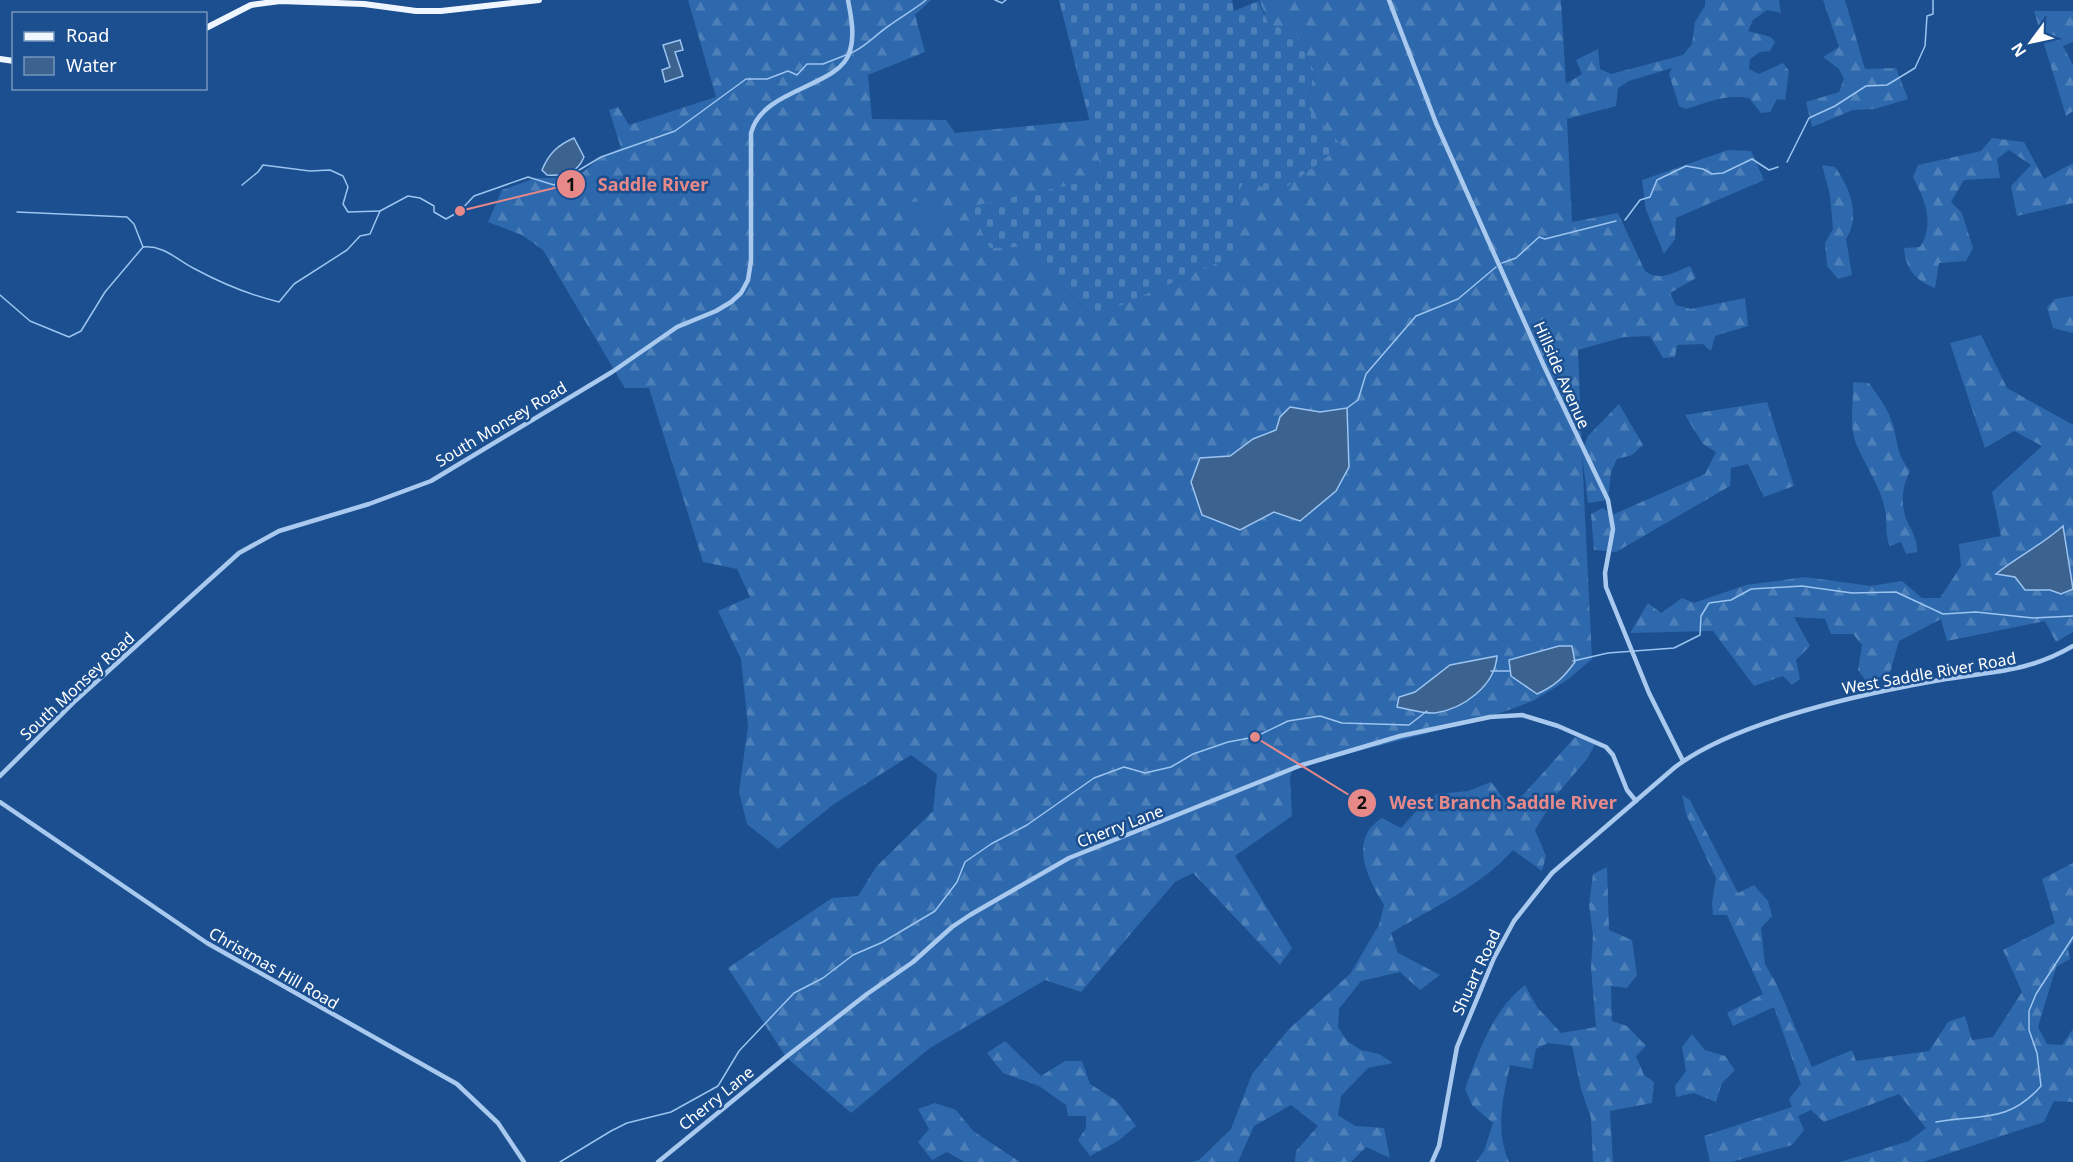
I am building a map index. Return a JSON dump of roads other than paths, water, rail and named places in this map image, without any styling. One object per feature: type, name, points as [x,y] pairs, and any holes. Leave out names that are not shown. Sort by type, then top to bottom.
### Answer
[{"type":"main road","points":[[207,27],[251,5],[280,2],[364,4],[416,11],[441,11],[539,0]]},
{"type":"street","name":"South Monsey Road","points":[[0,776],[75,701],[239,553],[279,531],[369,504],[431,481],[612,372],[677,327],[716,311],[741,293],[748,280],[751,261],[751,133],[754,122],[759,113],[837,69],[846,60],[852,38],[848,0]]},
{"type":"street","name":"Hillside Avenue","points":[[1389,0],[1436,123],[1544,366],[1608,500],[1613,529],[1605,580],[1649,693],[1683,761]]},
{"type":"street","name":"West Saddle River Road","points":[[1606,828],[1683,761],[1731,738],[1826,705],[1940,680],[2025,668],[2046,661],[2073,646]]},
{"type":"street","name":"Cherry Lane","points":[[658,1162],[786,1057],[867,994],[913,962],[952,927],[1046,869],[1069,858],[1299,766],[1400,736],[1490,717],[1522,715],[1538,718],[1597,741],[1611,752],[1627,790],[1636,801]]},
{"type":"street","name":"Christmas Hill Road","points":[[0,802],[207,943],[457,1084],[498,1123],[524,1162]]},
{"type":"street","name":"Shuart Road","points":[[1432,1162],[1438,1146],[1457,1047],[1466,1021],[1504,939],[1514,921],[1551,873],[1606,828]]},
{"type":"water","points":[[680,40],[683,50],[675,52],[683,76],[665,82],[662,70],[670,67],[663,45]]},
{"type":"water","points":[[574,138],[584,157],[581,163],[569,173],[547,175],[542,170],[551,154]]},
{"type":"water","points":[[1290,407],[1320,412],[1347,408],[1349,467],[1336,491],[1300,521],[1274,512],[1240,530],[1202,515],[1191,482],[1200,458],[1230,456],[1253,439],[1276,430],[1280,417]]},
{"type":"water","points":[[2063,526],[2073,589],[2061,594],[2050,590],[2025,590],[2015,577],[1996,574],[2047,539]]},
{"type":"water","points":[[1559,646],[1572,646],[1575,662],[1563,677],[1549,688],[1537,694],[1511,676],[1509,660]]},
{"type":"water","points":[[1497,656],[1495,667],[1484,686],[1456,707],[1430,713],[1397,707],[1399,697],[1415,692],[1450,665]]},
{"type":"waterway","points":[[851,53],[926,0]]},
{"type":"waterway","points":[[995,0],[1002,3],[1006,0]]},
{"type":"waterway","points":[[1787,162],[1809,118],[1835,106],[1866,86],[1887,85],[1915,68],[1925,46],[1927,16],[1933,14],[1933,0]]},
{"type":"waterway","points":[[0,295],[30,321],[69,337],[81,331],[105,292],[143,247],[151,247],[164,251],[225,284],[279,302],[294,284],[347,250],[360,236],[370,234],[380,211],[408,196],[420,198],[434,206],[434,212],[446,219],[460,211],[474,196],[528,177],[554,185],[601,157],[675,131],[746,79],[767,79],[788,71],[797,75],[807,64],[823,64],[846,55]]},
{"type":"waterway","points":[[1625,220],[1640,200],[1650,197],[1657,180],[1686,166],[1703,169],[1712,174],[1723,173],[1752,159],[1769,170],[1778,167]]},
{"type":"waterway","points":[[242,185],[263,165],[310,171],[330,170],[343,176],[348,187],[343,204],[348,212],[380,211]]},
{"type":"waterway","points":[[17,212],[127,217],[134,224],[143,247]]},
{"type":"waterway","points":[[1502,263],[1516,258],[1539,237],[1545,239],[1616,221]]},
{"type":"waterway","points":[[1347,408],[1358,400],[1366,374],[1416,316],[1458,299],[1496,267]]},
{"type":"waterway","points":[[1573,661],[1608,653],[1674,648],[1700,635],[1701,616],[1709,603],[1731,600],[1751,589],[1802,586],[1852,593],[1896,592],[1943,614],[1976,612],[2033,618],[2073,616]]},
{"type":"waterway","points":[[1491,671],[1510,671]]},
{"type":"waterway","points":[[560,1162],[627,1123],[671,1112],[718,1086],[739,1051],[794,993],[823,978],[853,955],[883,942],[935,911],[957,882],[965,862],[991,844],[1027,825],[1094,778],[1124,767],[1145,773],[1171,767],[1193,754],[1228,742],[1255,737],[1288,721],[1320,716],[1342,723],[1409,725],[1427,711]]},
{"type":"waterway","points":[[1936,1122],[2005,1112],[2017,1107],[2041,1086],[2037,1053],[2029,1030],[2029,1011],[2036,994],[2073,937]]},
{"type":"place","name":"Saddle River","points":[[460,211]]},
{"type":"place","name":"West Branch Saddle River","points":[[1255,737]]}]
